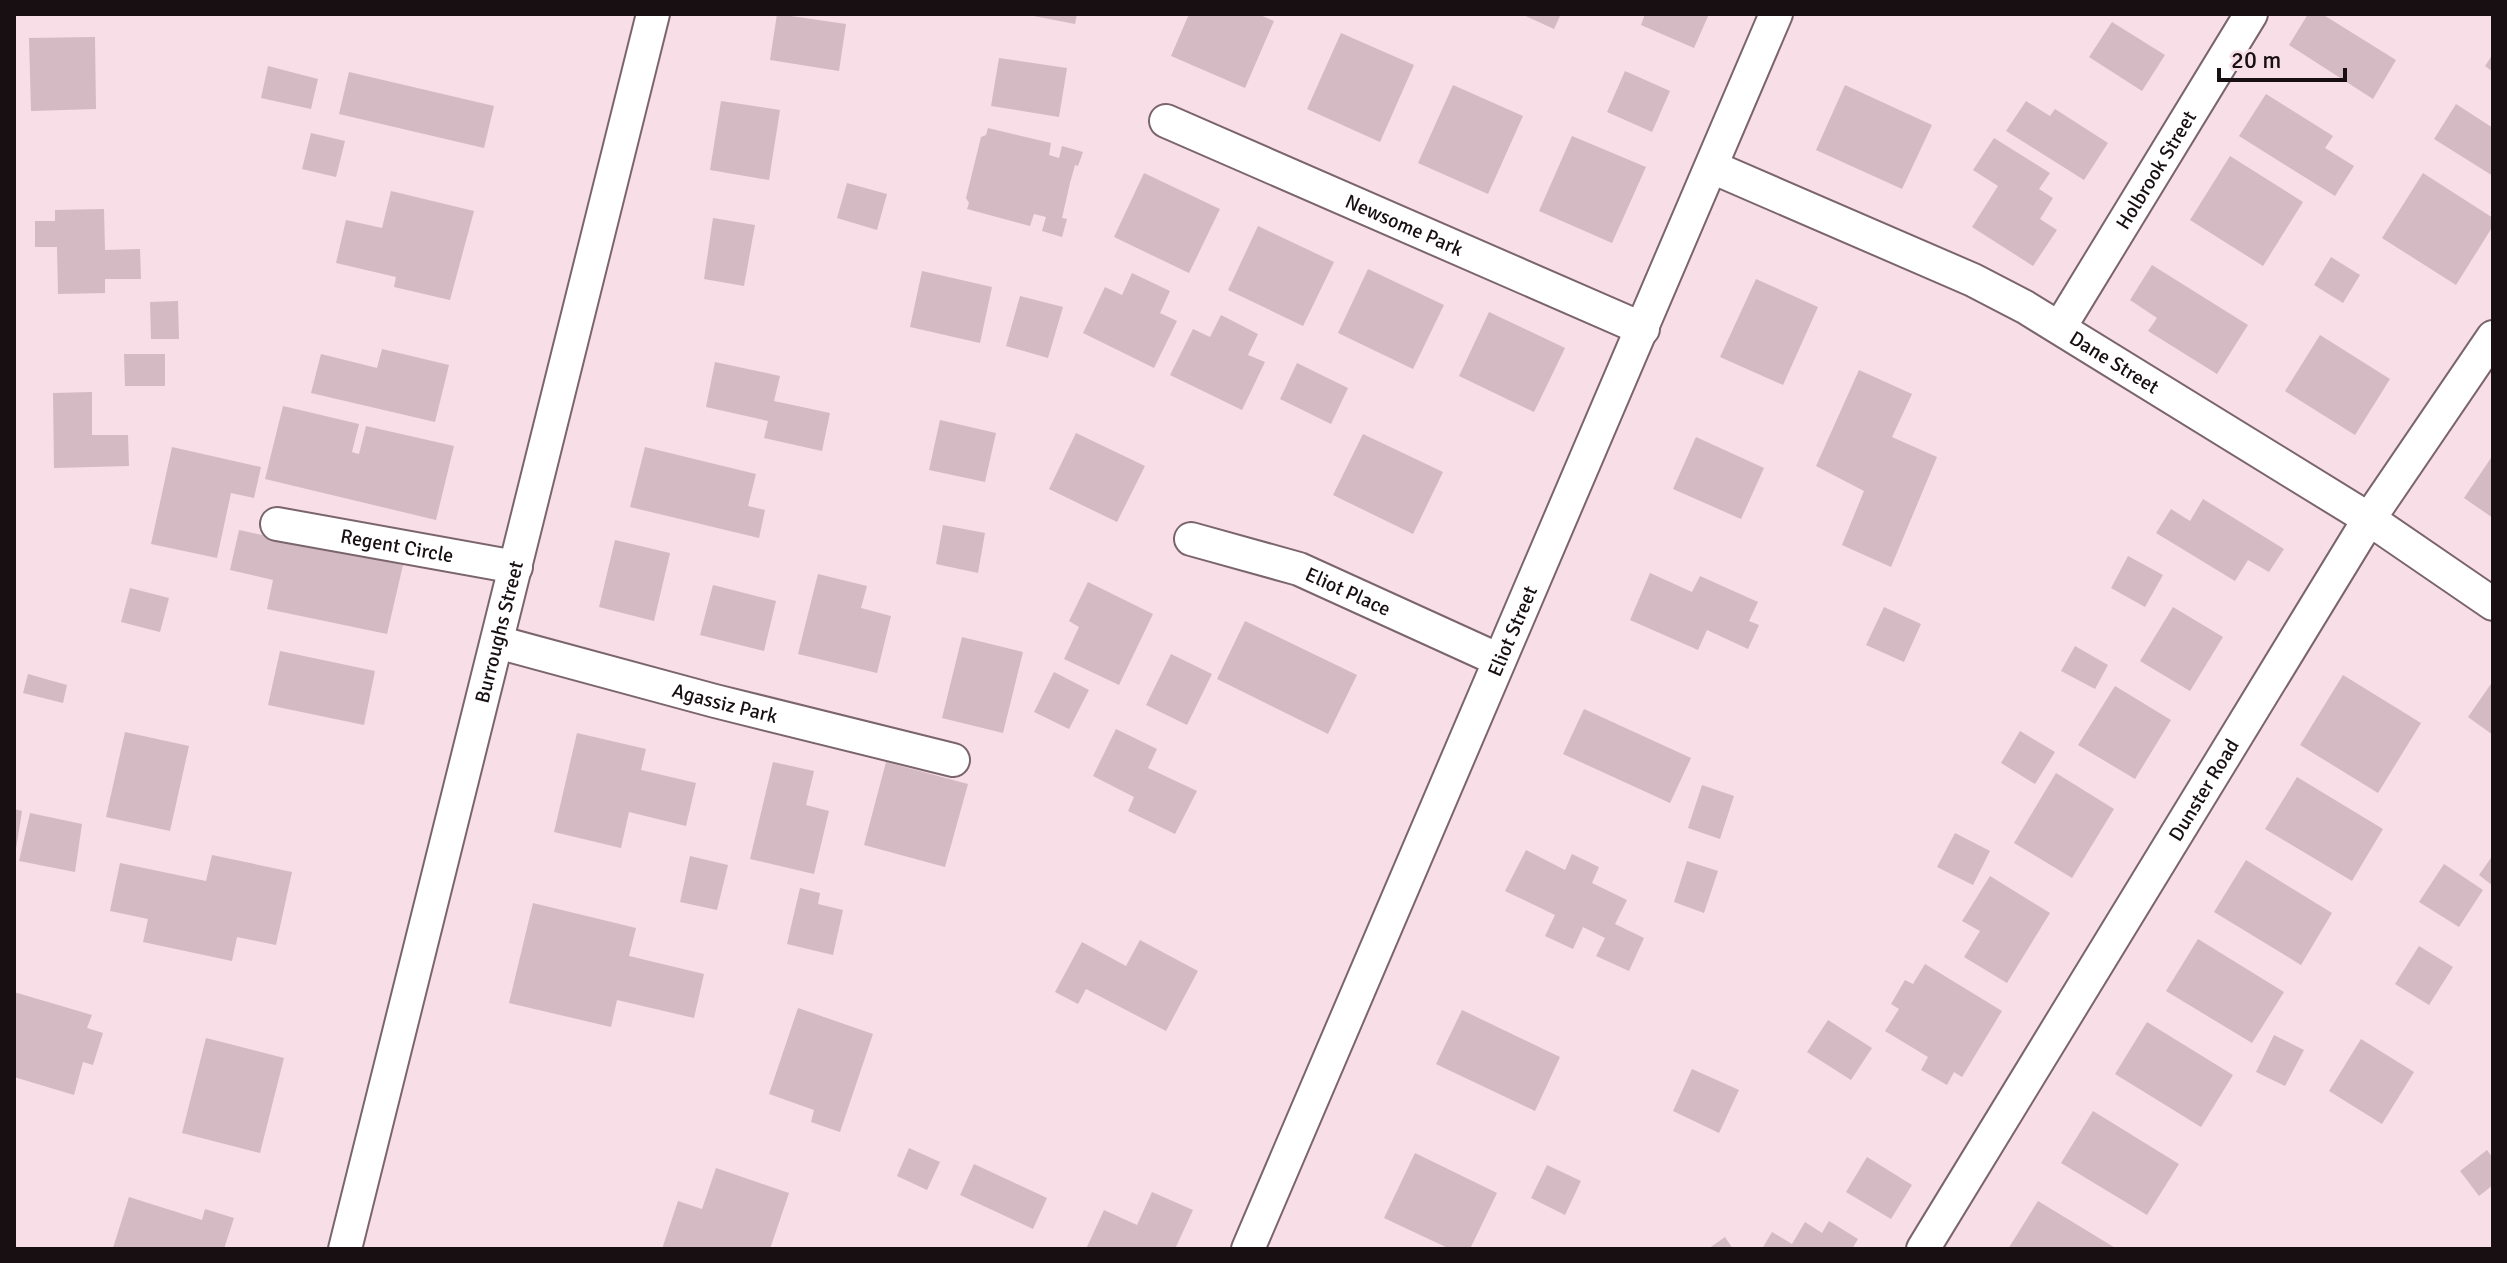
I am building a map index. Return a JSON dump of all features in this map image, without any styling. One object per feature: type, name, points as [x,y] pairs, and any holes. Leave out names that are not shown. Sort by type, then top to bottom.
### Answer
[{"type":"street","name":"Burroughs Street","points":[[345,1249],[653,14]]},
{"type":"street","name":"Eliot Street","points":[[1248,1249],[1776,14]]},
{"type":"street","name":"Holbrook Street","points":[[2060,327],[2251,14]]},
{"type":"street","name":"Newsome Park","points":[[1166,121],[1643,329]]},
{"type":"street","name":"Dane Street","points":[[1712,167],[1973,280],[2060,327],[2369,519],[2493,604]]},
{"type":"street","name":"Dunster Road","points":[[1923,1249],[2369,519],[2493,337]]},
{"type":"street","name":"Regent Circle","points":[[277,524],[516,567]]},
{"type":"street","name":"Eliot Place","points":[[1191,539],[1299,569],[1499,660]]},
{"type":"street","name":"Agassiz Park","points":[[497,642],[715,701],[953,760]]},
{"type":"building","points":[[777,14],[846,24],[839,71],[770,60]]},
{"type":"building","points":[[1023,14],[1077,14],[1075,24]]},
{"type":"building","points":[[1189,14],[1258,14],[1274,21],[1245,88],[1171,56]]},
{"type":"building","points":[[1521,14],[1561,14],[1554,29]]},
{"type":"building","points":[[1645,14],[1709,14],[1694,48],[1641,25]]},
{"type":"building","points":[[2308,14],[2322,14],[2396,60],[2373,99],[2289,45]]},
{"type":"building","points":[[2112,22],[2165,55],[2142,91],[2089,57]]},
{"type":"building","points":[[1341,33],[1414,65],[1380,142],[1307,109]]},
{"type":"building","points":[[95,37],[96,109],[31,111],[29,38]]},
{"type":"building","points":[[2493,54],[2493,72],[2485,66]]},
{"type":"building","points":[[999,58],[1067,68],[1059,117],[991,106]]},
{"type":"building","points":[[268,66],[318,79],[311,109],[261,98]]},
{"type":"building","points":[[1625,71],[1670,91],[1652,132],[1607,112]]},
{"type":"building","points":[[349,72],[494,106],[484,148],[339,114]]},
{"type":"building","points":[[1453,85],[1523,116],[1488,194],[1418,163]]},
{"type":"building","points":[[1845,85],[1932,125],[1902,189],[1816,150]]},
{"type":"building","points":[[2266,94],[2333,136],[2325,148],[2354,166],[2335,196],[2239,136]]},
{"type":"building","points":[[721,101],[780,110],[769,180],[710,170]]},
{"type":"building","points":[[2026,101],[2050,116],[2055,109],[2108,143],[2084,180],[2006,131]]},
{"type":"building","points":[[2456,104],[2493,128],[2493,176],[2434,139]]},
{"type":"building","points":[[988,128],[1051,143],[1049,155],[1059,158],[1062,146],[1083,152],[1070,183],[1062,218],[1067,219],[1062,237],[1042,231],[1046,217],[1034,214],[1030,226],[967,209],[969,203],[966,198],[981,137],[986,135]]},
{"type":"building","points":[[311,133],[345,141],[336,177],[302,169]]},
{"type":"building","points":[[1572,136],[1646,167],[1612,243],[1539,211]]},
{"type":"building","points":[[1994,138],[2050,173],[2039,189],[2053,198],[2040,219],[2057,230],[2033,266],[1972,227],[1998,186],[1973,170]]},
{"type":"building","points":[[2230,156],[2303,202],[2263,266],[2190,220]]},
{"type":"building","points":[[1144,173],[1220,209],[1189,273],[1114,237]]},
{"type":"building","points":[[2423,173],[2493,218],[2493,226],[2456,285],[2382,238]]},
{"type":"building","points":[[847,183],[887,194],[877,230],[837,218]]},
{"type":"building","points":[[391,191],[474,211],[450,300],[394,287],[396,277],[336,263],[346,220],[382,228]]},
{"type":"building","points":[[104,209],[105,250],[140,249],[141,279],[105,279],[105,293],[58,294],[57,247],[35,247],[35,221],[55,221],[55,210]]},
{"type":"building","points":[[713,218],[755,225],[744,286],[704,279]]},
{"type":"building","points":[[1258,226],[1334,262],[1303,326],[1228,290]]},
{"type":"building","points":[[2331,257],[2360,275],[2343,303],[2314,285]]},
{"type":"building","points":[[2152,265],[2248,325],[2217,374],[2148,331],[2157,318],[2130,300]]},
{"type":"building","points":[[1368,269],[1444,305],[1413,369],[1338,333]]},
{"type":"building","points":[[922,271],[992,287],[980,343],[910,327]]},
{"type":"building","points":[[1132,273],[1170,291],[1160,313],[1177,321],[1154,368],[1083,333],[1105,287],[1122,295]]},
{"type":"building","points":[[1756,279],[1818,307],[1783,385],[1720,357]]},
{"type":"building","points":[[1020,296],[1063,307],[1048,358],[1006,346]]},
{"type":"building","points":[[178,301],[179,339],[151,339],[150,302]]},
{"type":"building","points":[[1489,312],[1565,348],[1534,412],[1459,376]]},
{"type":"building","points":[[1221,315],[1258,334],[1248,355],[1265,362],[1242,410],[1170,375],[1193,329],[1210,337]]},
{"type":"building","points":[[2320,335],[2390,379],[2355,435],[2285,391]]},
{"type":"building","points":[[382,349],[449,365],[435,422],[311,393],[321,354],[377,368]]},
{"type":"building","points":[[124,354],[165,354],[165,386],[125,386]]},
{"type":"building","points":[[715,362],[780,376],[774,401],[830,413],[822,451],[764,438],[768,421],[706,407]]},
{"type":"building","points":[[1297,363],[1348,388],[1331,424],[1280,399]]},
{"type":"building","points":[[1859,370],[1912,394],[1892,437],[1937,457],[1891,567],[1842,545],[1864,491],[1816,466]]},
{"type":"building","points":[[92,392],[92,435],[128,435],[129,466],[54,468],[53,393]]},
{"type":"building","points":[[283,406],[359,424],[352,452],[359,454],[366,426],[454,446],[436,520],[265,479]]},
{"type":"building","points":[[940,420],[996,433],[985,482],[929,470]]},
{"type":"building","points":[[1076,433],[1145,466],[1117,522],[1049,489]]},
{"type":"building","points":[[1363,434],[1443,472],[1413,534],[1333,495]]},
{"type":"building","points":[[1696,437],[1764,468],[1741,519],[1673,489]]},
{"type":"building","points":[[172,447],[261,467],[254,498],[231,493],[217,558],[151,544]]},
{"type":"building","points":[[645,447],[756,474],[748,506],[765,510],[759,538],[630,507]]},
{"type":"building","points":[[2493,455],[2493,518],[2464,498]]},
{"type":"building","points":[[2203,499],[2284,549],[2269,572],[2248,560],[2235,581],[2156,533],[2171,509],[2190,521]]},
{"type":"building","points":[[943,525],[985,533],[978,573],[936,564]]},
{"type":"building","points":[[239,530],[403,565],[387,634],[267,609],[273,580],[230,570]]},
{"type":"building","points":[[615,540],[670,553],[654,621],[599,607]]},
{"type":"building","points":[[2128,556],[2163,575],[2145,607],[2111,588]]},
{"type":"building","points":[[1650,573],[1692,592],[1700,576],[1758,602],[1749,621],[1759,625],[1748,649],[1707,630],[1698,650],[1630,620]]},
{"type":"building","points":[[818,574],[867,586],[861,608],[891,616],[877,673],[798,654]]},
{"type":"building","points":[[1088,582],[1153,614],[1119,685],[1064,659],[1079,627],[1069,621]]},
{"type":"building","points":[[713,585],[776,601],[764,651],[700,635]]},
{"type":"building","points":[[130,588],[169,598],[160,632],[121,622]]},
{"type":"building","points":[[1884,607],[1921,624],[1904,662],[1866,645]]},
{"type":"building","points":[[2173,607],[2223,637],[2190,691],[2140,661]]},
{"type":"building","points":[[1245,621],[1357,675],[1328,734],[1217,679]]},
{"type":"building","points":[[962,637],[1023,652],[1003,733],[942,718]]},
{"type":"building","points":[[2075,646],[2108,665],[2095,689],[2061,671]]},
{"type":"building","points":[[280,651],[375,671],[364,725],[268,705]]},
{"type":"building","points":[[1171,654],[1212,674],[1187,725],[1146,705]]},
{"type":"building","points":[[1054,672],[1089,690],[1069,729],[1034,712]]},
{"type":"building","points":[[28,674],[67,685],[63,703],[23,693]]},
{"type":"building","points":[[2343,675],[2421,723],[2378,793],[2300,745]]},
{"type":"building","points":[[2493,681],[2493,735],[2468,717]]},
{"type":"building","points":[[2115,686],[2171,720],[2135,779],[2078,745]]},
{"type":"building","points":[[1584,709],[1691,758],[1670,803],[1563,754]]},
{"type":"building","points":[[1116,729],[1157,749],[1148,768],[1197,791],[1175,834],[1128,811],[1134,797],[1093,776]]},
{"type":"building","points":[[2020,731],[2055,752],[2035,784],[2001,763]]},
{"type":"building","points":[[125,732],[189,746],[170,831],[106,817]]},
{"type":"building","points":[[577,733],[646,749],[641,770],[696,783],[686,826],[629,812],[621,848],[554,832]]},
{"type":"building","points":[[773,762],[814,771],[806,805],[829,811],[814,874],[750,859]]},
{"type":"building","points":[[886,762],[968,784],[945,867],[864,845]]},
{"type":"building","points":[[2056,773],[2114,809],[2072,878],[2014,843]]},
{"type":"building","points":[[2297,777],[2383,829],[2352,881],[2265,829]]},
{"type":"building","points":[[1702,785],[1734,796],[1720,839],[1688,828]]},
{"type":"building","points":[[14,809],[22,811],[16,849],[14,849]]},
{"type":"building","points":[[30,813],[82,824],[75,872],[19,861]]},
{"type":"building","points":[[1955,833],[1990,851],[1973,885],[1937,867]]},
{"type":"building","points":[[1526,850],[1565,870],[1572,854],[1599,867],[1592,883],[1627,900],[1615,924],[1644,938],[1629,971],[1596,956],[1605,938],[1583,927],[1573,949],[1545,936],[1555,915],[1505,891]]},
{"type":"building","points":[[212,855],[292,872],[276,945],[237,937],[232,961],[143,942],[148,919],[110,911],[120,863],[206,881]]},
{"type":"building","points":[[2493,855],[2493,886],[2479,875]]},
{"type":"building","points":[[690,856],[728,865],[717,910],[680,902]]},
{"type":"building","points":[[2246,860],[2332,913],[2301,965],[2214,912]]},
{"type":"building","points":[[1687,861],[1718,871],[1704,913],[1674,902]]},
{"type":"building","points":[[2444,864],[2483,890],[2459,927],[2419,902]]},
{"type":"building","points":[[1990,876],[2050,913],[2007,983],[1964,957],[1980,931],[1962,921]]},
{"type":"building","points":[[800,888],[820,893],[818,904],[843,910],[833,955],[787,944]]},
{"type":"building","points":[[533,903],[636,928],[629,956],[704,974],[694,1018],[617,1000],[611,1027],[509,1003]]},
{"type":"building","points":[[2198,939],[2284,992],[2252,1043],[2166,991]]},
{"type":"building","points":[[1140,940],[1198,971],[1166,1031],[1086,989],[1078,1004],[1055,992],[1082,942],[1126,966]]},
{"type":"building","points":[[2419,946],[2453,967],[2429,1005],[2395,984]]},
{"type":"building","points":[[1925,964],[2002,1011],[1962,1077],[1954,1072],[1947,1085],[1921,1070],[1928,1057],[1885,1031],[1899,1009],[1891,1004],[1905,980],[1913,984]]},
{"type":"building","points":[[14,992],[92,1015],[87,1028],[103,1033],[93,1065],[83,1062],[74,1095],[14,1077]]},
{"type":"building","points":[[798,1008],[873,1034],[840,1132],[811,1122],[814,1110],[769,1094]]},
{"type":"building","points":[[1462,1010],[1560,1057],[1535,1111],[1436,1064]]},
{"type":"building","points":[[1828,1020],[1872,1048],[1851,1080],[1807,1052]]},
{"type":"building","points":[[2147,1022],[2233,1075],[2201,1127],[2115,1074]]},
{"type":"building","points":[[2274,1035],[2304,1050],[2285,1086],[2256,1072]]},
{"type":"building","points":[[206,1038],[284,1058],[260,1153],[182,1133]]},
{"type":"building","points":[[2361,1039],[2414,1072],[2382,1124],[2329,1091]]},
{"type":"building","points":[[1692,1069],[1739,1090],[1719,1133],[1673,1111]]},
{"type":"building","points":[[2093,1111],[2179,1164],[2147,1215],[2061,1163]]},
{"type":"building","points":[[909,1148],[940,1162],[927,1190],[897,1176]]},
{"type":"building","points":[[2487,1150],[2493,1158],[2493,1185],[2479,1196],[2460,1171]]},
{"type":"building","points":[[1415,1153],[1497,1193],[1470,1249],[1450,1249],[1384,1218]]},
{"type":"building","points":[[1867,1157],[1912,1185],[1891,1219],[1846,1192]]},
{"type":"building","points":[[974,1164],[1047,1198],[1033,1229],[960,1195]]},
{"type":"building","points":[[1547,1165],[1581,1181],[1565,1215],[1531,1198]]},
{"type":"building","points":[[716,1168],[789,1193],[770,1249],[662,1249],[678,1201],[702,1209]]},
{"type":"building","points":[[1152,1192],[1193,1210],[1175,1249],[1086,1249],[1104,1210],[1137,1225]]},
{"type":"building","points":[[129,1197],[202,1220],[205,1209],[234,1218],[224,1249],[113,1248]]},
{"type":"building","points":[[2038,1201],[2117,1249],[2008,1249]]},
{"type":"building","points":[[1829,1221],[1858,1239],[1852,1249],[1762,1249],[1772,1232],[1792,1244],[1805,1222],[1822,1233]]},
{"type":"building","points":[[1725,1237],[1733,1249],[1708,1249]]}]
